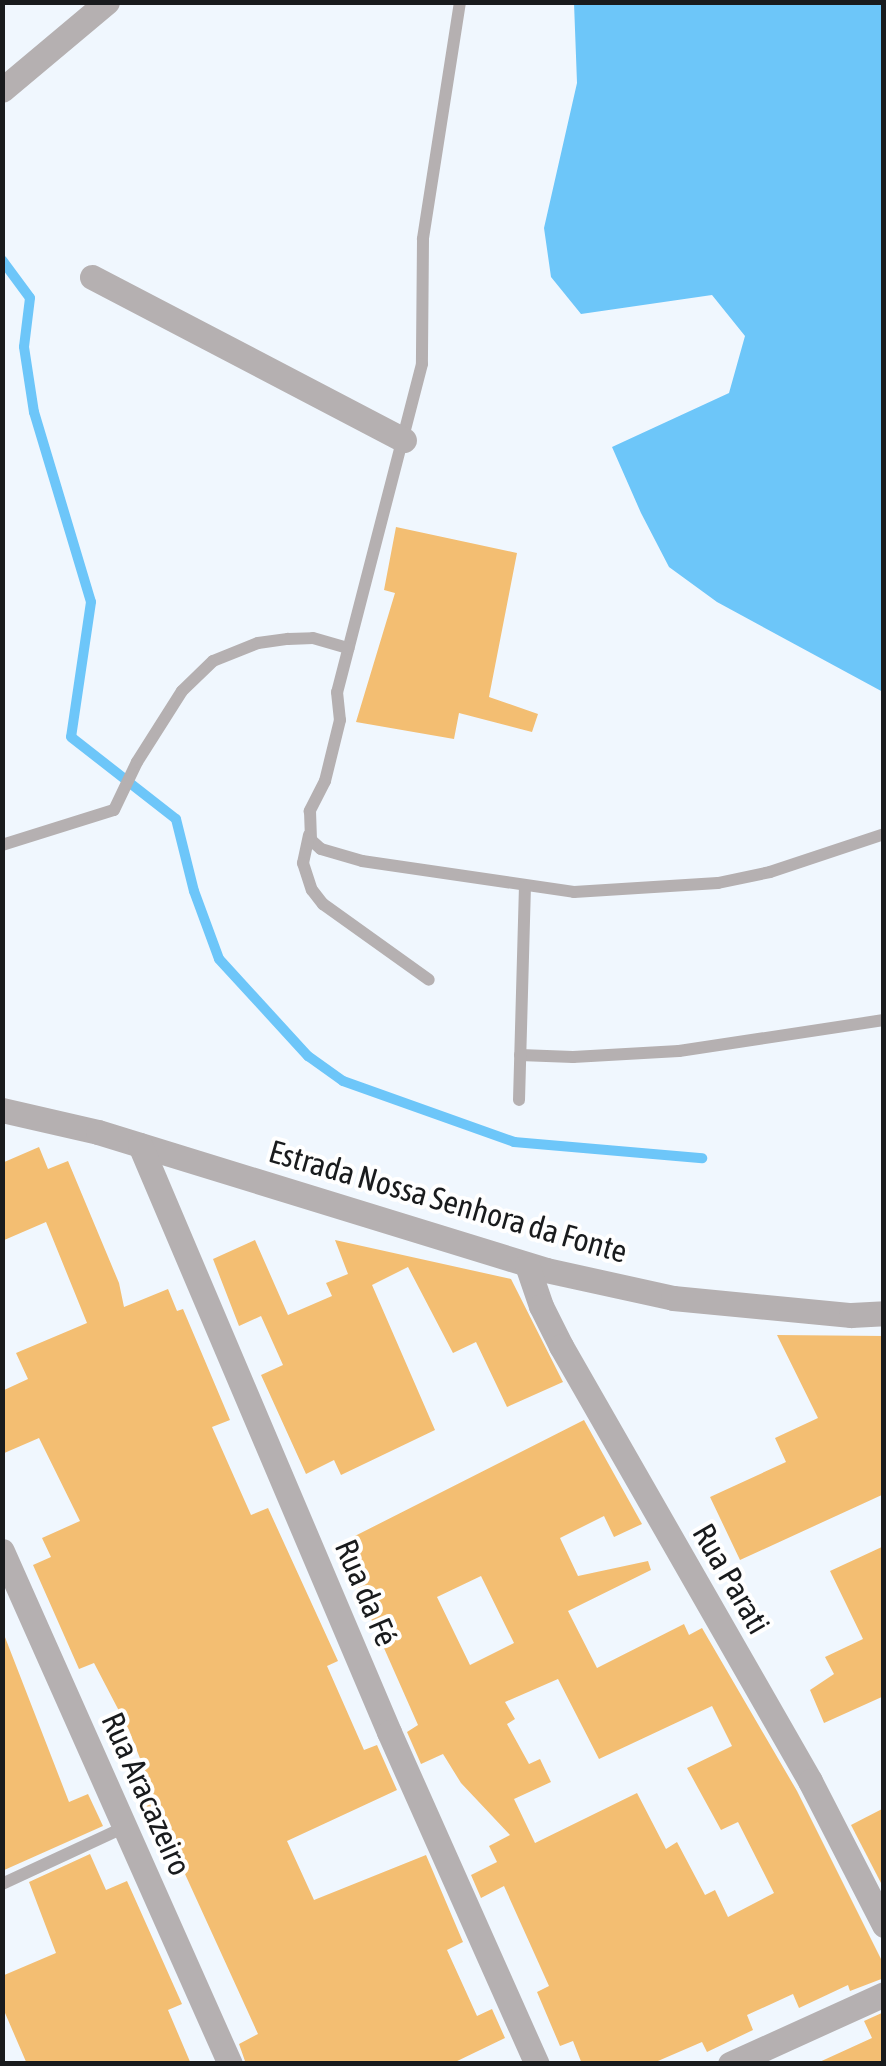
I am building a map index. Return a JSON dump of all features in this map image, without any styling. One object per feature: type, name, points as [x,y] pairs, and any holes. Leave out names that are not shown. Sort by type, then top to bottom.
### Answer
[{"type":"street","points":[[2,90],[107,2]]},
{"type":"street","points":[[92,277],[404,440]]},
{"type":"street","name":"Estrada Nossa Senhora da Fonte","points":[[2,1110],[140,1145],[528,1264],[673,1298],[851,1315],[884,1312]]},
{"type":"street","name":"Rua da Fé","points":[[140,1145],[389,1732],[537,2064]]},
{"type":"street","name":"Rua Parati","points":[[528,1264],[541,1306],[561,1346],[810,1781],[884,1925]]},
{"type":"street","name":"Rua Aracazeiro","points":[[2,1551],[230,2064]]},
{"type":"street","points":[[730,2064],[884,1994]]},
{"type":"lane","points":[[429,980],[323,904],[312,890],[303,863],[310,812],[325,780],[340,720],[337,692],[422,364],[423,240],[460,2]]},
{"type":"lane","points":[[2,845],[114,810],[134,767],[182,691],[213,662],[258,643],[288,639],[313,638],[349,648]]},
{"type":"lane","points":[[309,836],[321,848],[362,861],[574,892],[718,882],[770,872],[884,834]]},
{"type":"lane","points":[[519,1100],[525,886]]},
{"type":"lane","points":[[520,1054],[574,1057],[679,1051],[884,1020]]},
{"type":"lane","points":[[2,1884],[125,1827]]},
{"type":"water","points":[[574,3],[883,3],[883,692],[717,602],[669,567],[641,513],[612,447],[729,393],[745,336],[712,295],[581,314],[551,277],[544,228],[577,83]]},
{"type":"building","points":[[396,527],[517,553],[489,697],[538,714],[532,732],[459,713],[454,739],[356,722],[395,593],[384,590]]},
{"type":"building","points":[[39,1147],[48,1169],[68,1161],[119,1283],[124,1307],[168,1289],[177,1311],[183,1309],[230,1420],[212,1427],[251,1515],[268,1508],[338,1661],[327,1666],[364,1750],[377,1745],[397,1790],[287,1841],[314,1900],[426,1855],[463,1942],[447,1950],[477,2016],[492,2009],[505,2038],[451,2064],[246,2064],[239,2044],[258,2034],[169,1839],[155,1845],[135,1799],[153,1792],[129,1730],[94,1663],[79,1669],[33,1565],[51,1557],[42,1538],[80,1521],[39,1438],[2,1454],[2,1391],[28,1379],[16,1353],[87,1323],[46,1222],[2,1241],[2,1163]]},
{"type":"building","points":[[255,1240],[288,1315],[332,1296],[326,1283],[348,1274],[335,1240],[511,1279],[563,1382],[507,1407],[476,1342],[453,1353],[408,1267],[372,1285],[435,1430],[341,1475],[334,1460],[306,1474],[261,1375],[283,1365],[261,1316],[239,1326],[213,1259]]},
{"type":"building","points":[[777,1335],[884,1336],[884,1494],[740,1560],[710,1497],[786,1462],[775,1438],[818,1418]]},
{"type":"building","points":[[584,1420],[642,1524],[614,1537],[604,1516],[560,1538],[578,1576],[648,1561],[651,1570],[568,1611],[597,1668],[684,1624],[689,1635],[702,1628],[797,1791],[884,1965],[884,1978],[850,1991],[848,1985],[799,2008],[793,1994],[747,2015],[753,2030],[707,2052],[702,2042],[651,2064],[582,2064],[573,2041],[560,2046],[537,1992],[549,1986],[504,1886],[481,1898],[471,1875],[497,1862],[489,1846],[510,1835],[461,1783],[443,1754],[421,1764],[407,1732],[418,1725],[349,1569],[359,1564],[347,1540]],"holes":[[[481,1576],[514,1643],[470,1665],[437,1597]],[[558,1679],[599,1759],[712,1706],[732,1746],[687,1768],[721,1830],[738,1822],[774,1893],[728,1917],[715,1890],[705,1895],[677,1842],[666,1849],[637,1793],[535,1843],[514,1799],[551,1782],[540,1759],[529,1764],[507,1724],[515,1719],[505,1702]]]},
{"type":"building","points":[[884,1546],[884,1696],[824,1723],[810,1690],[834,1674],[825,1657],[863,1639],[830,1571]]},
{"type":"building","points":[[3,1632],[69,1802],[88,1794],[103,1826],[2,1871]]},
{"type":"building","points":[[884,1808],[884,1881],[881,1883],[851,1825]]},
{"type":"building","points":[[90,1854],[106,1890],[127,1881],[182,2004],[168,2010],[191,2064],[27,2064],[2,2006],[2,1976],[56,1953],[29,1882]]},
{"type":"building","points":[[884,2012],[884,2064],[815,2064],[872,2038],[864,2021]]},
{"type":"waterway","points":[[2,260],[30,298],[24,347],[34,412],[91,602],[71,737],[176,819],[194,891],[219,959],[308,1056],[343,1081],[514,1142],[702,1158]]}]
